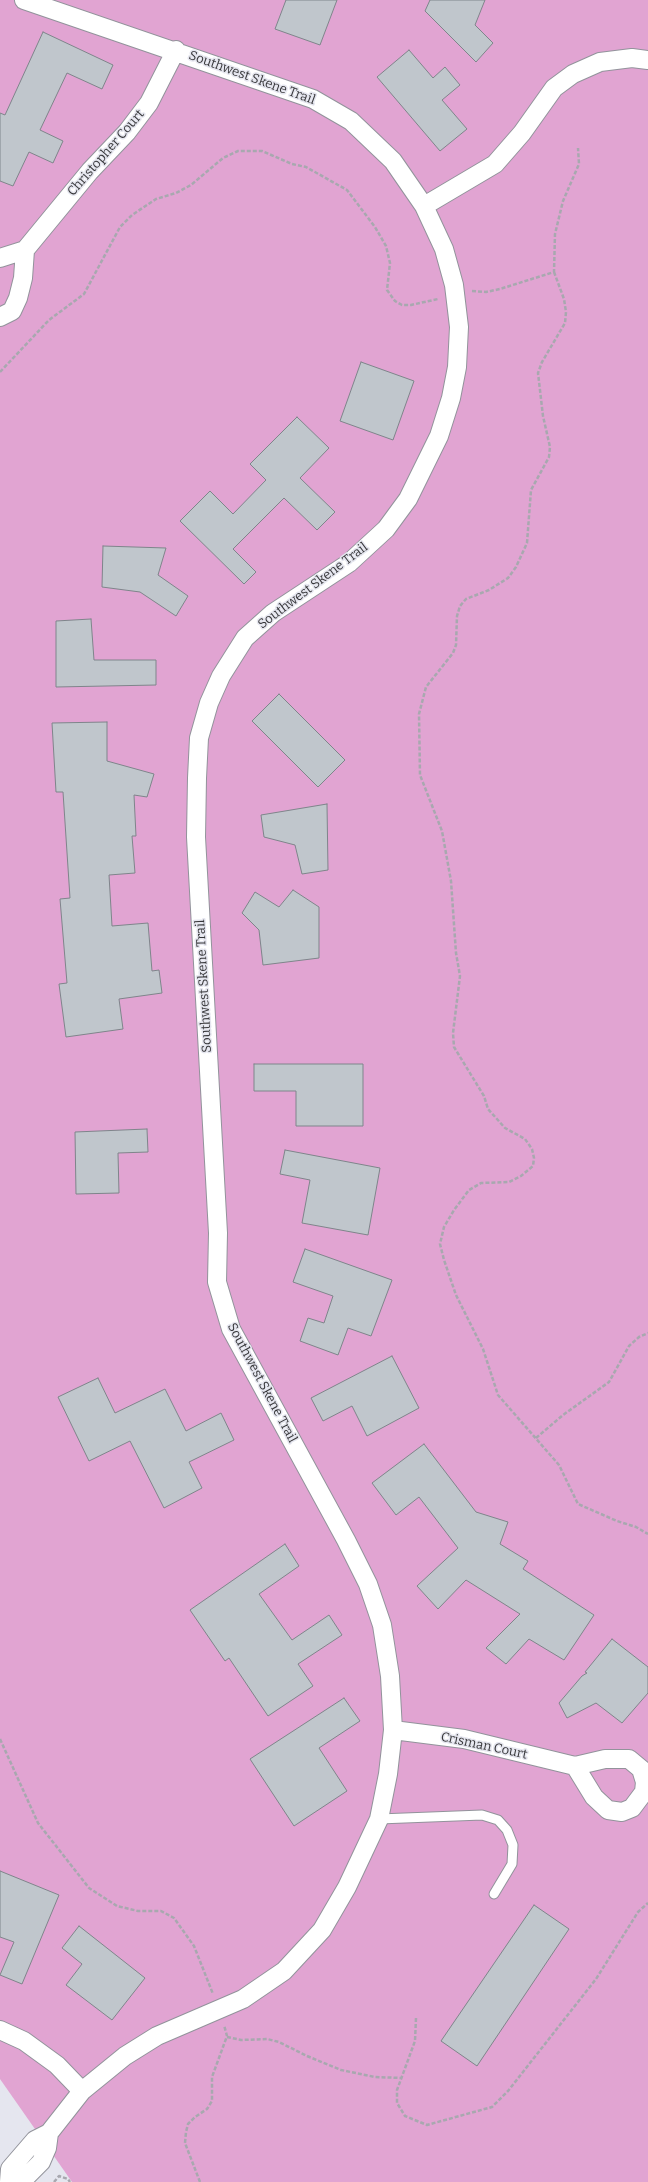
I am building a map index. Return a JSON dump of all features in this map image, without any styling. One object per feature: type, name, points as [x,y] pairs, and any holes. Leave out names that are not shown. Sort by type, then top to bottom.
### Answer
[{"type":"street","name":"Southwest Skene Trail","points":[[9,2182],[10,2169],[34,2140],[49,2132],[82,2091],[125,2056],[157,2036],[243,1999],[284,1971],[322,1930],[347,1887],[379,1818],[388,1774],[393,1730],[390,1676],[382,1625],[368,1584],[346,1540],[231,1329],[217,1282],[218,1233],[196,837],[199,738],[208,703],[221,676],[246,638],[273,613],[348,563],[386,529],[408,499],[439,436],[451,398],[457,368],[458,327],[455,295],[444,249],[424,206],[393,162],[351,121],[313,99],[176,50],[24,0]]},
{"type":"street","name":"Christopher Court","points":[[25,250],[85,177],[128,132],[149,103],[176,50]]},
{"type":"street","points":[[424,206],[495,164],[522,133],[554,88],[573,74],[600,62],[632,58],[648,60]]},
{"type":"street","points":[[0,258],[25,250],[23,278],[18,298],[12,311],[0,317]]},
{"type":"street","name":"Crisman Court","points":[[393,1730],[464,1739],[575,1766]]},
{"type":"street","points":[[0,2030],[24,2041],[57,2065],[82,2091]]},
{"type":"street","name":"Southwest Skene Trail","points":[[21,2182],[41,2162],[47,2148],[49,2132]]},
{"type":"lane","points":[[379,1818],[482,1815],[498,1820],[507,1830],[513,1845],[512,1864],[494,1894]]},
{"type":"path","points":[[578,148],[579,164],[563,201],[554,234],[554,272],[564,299],[566,312],[565,323],[542,362],[538,373],[543,416],[550,447],[549,457],[531,490],[530,529],[527,543],[516,567],[508,578],[489,590],[466,600],[460,606],[457,616],[456,645],[453,653],[426,687],[419,714],[418,730],[420,775],[442,831],[452,881],[456,953],[460,976],[453,1033],[454,1047],[484,1096],[488,1109],[502,1125],[525,1138],[532,1149],[534,1158],[533,1166],[521,1176],[509,1182],[481,1183],[469,1190],[454,1210],[444,1227],[440,1244],[456,1296],[483,1349],[498,1395],[559,1465],[578,1504],[617,1521],[636,1527],[648,1534]]},
{"type":"path","points":[[0,372],[49,320],[84,294],[120,227],[132,215],[156,199],[176,193],[191,185],[223,158],[238,151],[262,151],[292,164],[306,167],[347,190],[375,227],[386,246],[390,263],[387,290],[395,301],[402,305],[411,306],[455,295],[500,289],[554,272]]},
{"type":"path","points":[[536,1438],[563,1415],[609,1382],[630,1346],[639,1337],[648,1333]]},
{"type":"path","points":[[0,1739],[38,1823],[89,1888],[117,1906],[138,1911],[161,1911],[174,1918],[194,1946],[219,2010],[226,2037],[212,2077],[212,2101],[207,2109],[195,2116],[188,2124],[186,2132],[185,2143],[200,2182]]},
{"type":"path","points":[[416,2018],[414,2041],[397,2090],[397,2102],[406,2116],[427,2125],[492,2107],[508,2091],[596,1979],[638,1912],[648,1903]]},
{"type":"path","points":[[226,2037],[241,2040],[266,2039],[279,2042],[307,2056],[341,2070],[375,2077],[402,2078]]},
{"type":"path","points":[[54,2182],[59,2176],[68,2179],[70,2182]]},
{"type":"shaded area","points":[[0,0],[648,0],[648,2182],[72,2182],[0,2079]]},
{"type":"building","points":[[286,0],[337,0],[320,45],[275,29]]},
{"type":"building","points":[[430,0],[485,0],[475,25],[493,43],[476,62],[425,11]]},
{"type":"building","points":[[43,32],[113,65],[102,89],[67,73],[40,130],[63,141],[53,163],[29,152],[13,186],[0,181],[0,113],[5,115]]},
{"type":"building","points":[[409,50],[433,78],[445,67],[460,85],[442,100],[467,129],[440,151],[377,77]]},
{"type":"building","points":[[361,362],[414,381],[393,440],[340,421]]},
{"type":"building","points":[[297,417],[329,448],[300,478],[335,512],[317,530],[284,498],[233,549],[256,572],[244,584],[180,521],[210,491],[233,514],[266,480],[250,464]]},
{"type":"building","points":[[103,546],[166,548],[158,575],[188,596],[176,616],[140,592],[102,587]]},
{"type":"building","points":[[91,619],[94,660],[156,660],[156,685],[56,687],[56,621]]},
{"type":"building","points":[[279,694],[345,760],[318,787],[252,721]]},
{"type":"building","points":[[107,722],[107,761],[154,774],[147,797],[134,795],[136,836],[132,836],[135,873],[109,875],[112,926],[148,923],[152,971],[159,970],[162,993],[119,999],[123,1029],[66,1037],[59,984],[67,983],[60,899],[70,898],[63,792],[56,792],[52,723]]},
{"type":"building","points":[[327,804],[328,870],[302,874],[295,845],[264,837],[261,815]]},
{"type":"building","points":[[293,890],[319,907],[319,958],[263,965],[259,930],[242,913],[255,892],[279,907]]},
{"type":"building","points":[[254,1064],[363,1064],[363,1126],[296,1126],[296,1091],[254,1091]]},
{"type":"building","points":[[147,1129],[148,1152],[118,1153],[119,1193],[76,1194],[75,1132]]},
{"type":"building","points":[[285,1150],[380,1168],[368,1235],[302,1223],[310,1180],[280,1174]]},
{"type":"building","points":[[305,1249],[392,1280],[371,1336],[348,1328],[338,1355],[300,1341],[308,1318],[324,1323],[333,1296],[293,1282]]},
{"type":"building","points":[[392,1356],[419,1408],[367,1436],[352,1406],[323,1421],[311,1398]]},
{"type":"building","points":[[98,1378],[115,1413],[165,1389],[186,1431],[221,1413],[234,1440],[189,1462],[202,1488],[164,1508],[130,1441],[89,1461],[58,1397]]},
{"type":"building","points":[[424,1444],[476,1512],[508,1522],[500,1544],[528,1561],[523,1569],[594,1615],[564,1660],[529,1639],[506,1664],[486,1648],[520,1614],[466,1580],[438,1609],[417,1586],[458,1548],[419,1497],[396,1515],[372,1483]]},
{"type":"building","points":[[285,1544],[299,1566],[259,1594],[292,1640],[329,1615],[342,1635],[298,1664],[313,1686],[268,1716],[229,1658],[225,1661],[190,1610]]},
{"type":"building","points":[[612,1639],[648,1667],[648,1693],[622,1723],[596,1703],[567,1718],[559,1703],[582,1676],[587,1673],[585,1672]]},
{"type":"building","points":[[344,1698],[360,1721],[319,1748],[347,1791],[294,1826],[250,1759]]},
{"type":"building","points":[[0,1871],[59,1895],[22,1984],[0,1975],[14,1942],[0,1937]]},
{"type":"building","points":[[534,1905],[569,1929],[477,2066],[441,2041]]},
{"type":"building","points":[[79,1926],[145,1978],[112,2020],[66,1985],[82,1964],[62,1948]]}]
